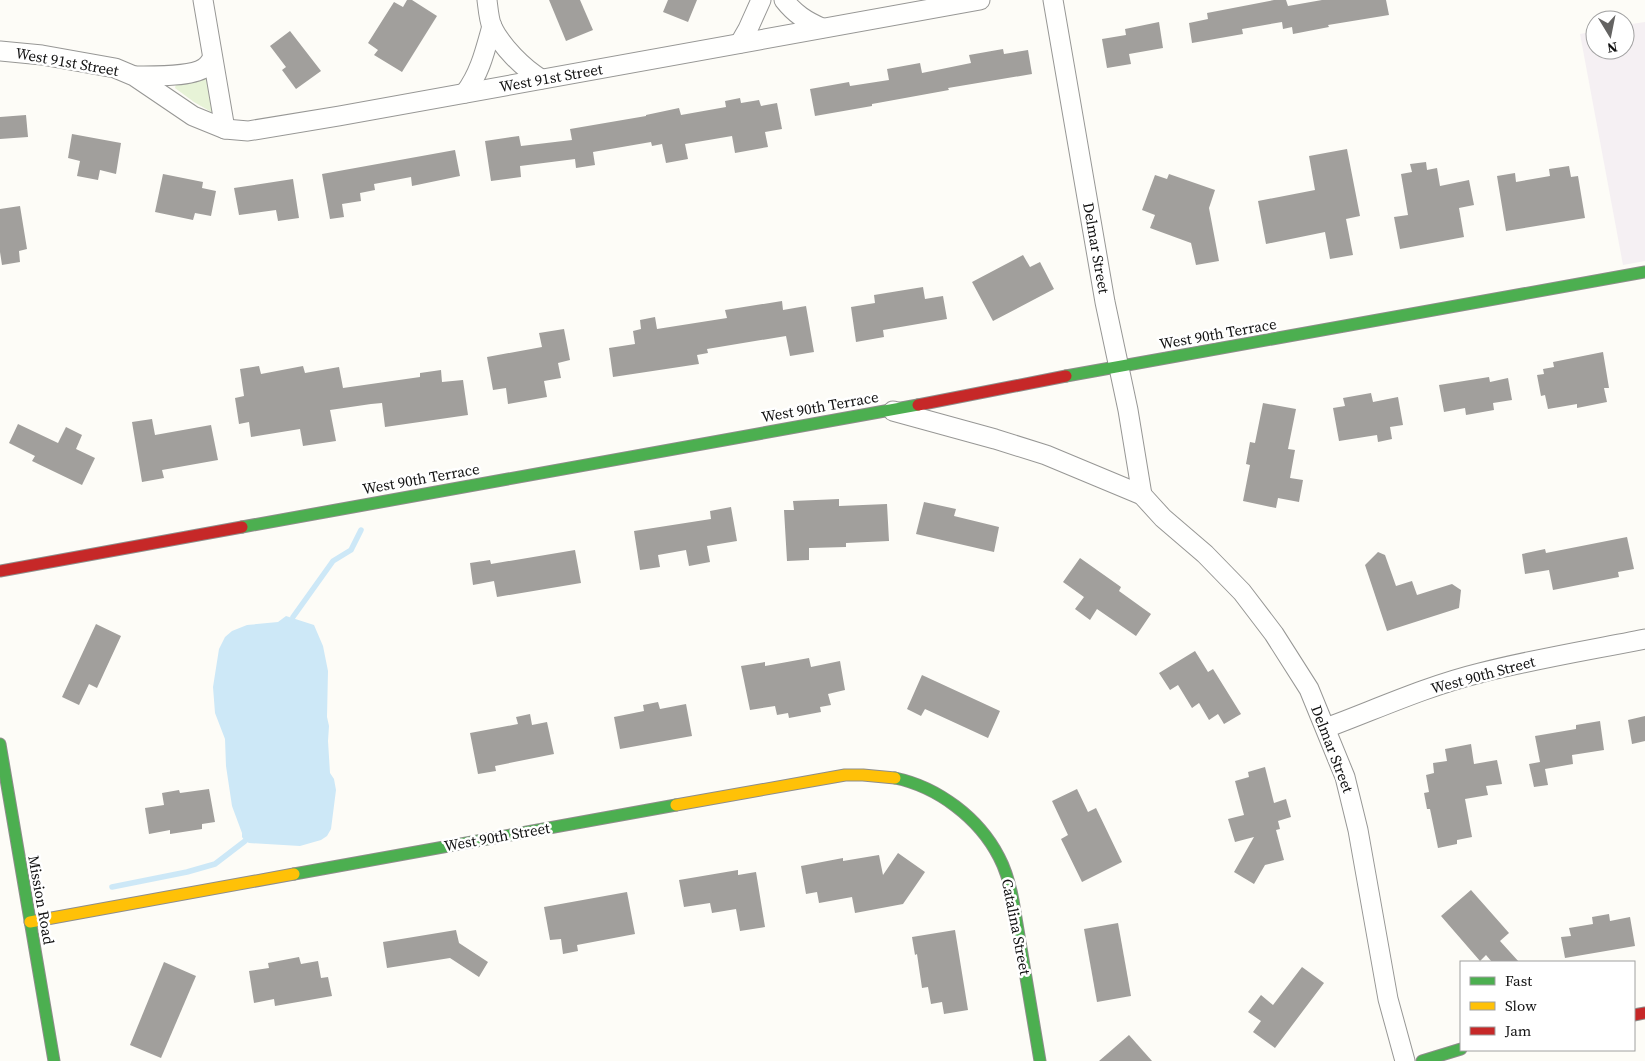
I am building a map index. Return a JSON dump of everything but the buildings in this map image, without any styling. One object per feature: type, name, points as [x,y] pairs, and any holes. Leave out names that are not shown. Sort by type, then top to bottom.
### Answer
[{"type":"street","points":[[203,0],[225,129]]},
{"type":"street","points":[[487,0],[492,26],[508,50],[523,67],[541,79]]},
{"type":"street","points":[[740,43],[761,0]]},
{"type":"street","points":[[784,0],[802,18],[822,28]]},
{"type":"street","name":"West 91st Street","points":[[0,51],[42,55],[115,68],[134,76],[193,116],[225,129],[248,131],[980,0]]},
{"type":"street","name":"Delmar Street","points":[[1053,0],[1103,292],[1128,410],[1142,495]]},
{"type":"street","points":[[465,93],[474,81],[484,57],[492,26]]},
{"type":"street","name":"West 91st Street","points":[[134,76],[158,77],[193,72],[204,68],[212,59]]},
{"type":"street","name":"West 90th Terrace","points":[[0,571],[891,410],[1118,366],[1645,272]]},
{"type":"street","name":"Delmar Street","points":[[891,410],[1046,455],[1142,495],[1163,518],[1205,554],[1242,592],[1274,634],[1309,689],[1345,777],[1358,830],[1388,999],[1405,1061]]},
{"type":"street","name":"West 90th Street","points":[[1326,728],[1424,690],[1479,673],[1645,640]]},
{"type":"street","name":"Mission Road","points":[[0,744],[54,1061]]},
{"type":"street","name":"West 90th Street","points":[[30,922],[845,775],[867,774],[896,778],[925,787],[946,798],[959,808]]},
{"type":"street","name":"Catalina Street","points":[[959,808],[982,831],[999,857],[1008,881],[1016,912],[1040,1061]]},
{"type":"street","points":[[1422,1061],[1460,1049]]},
{"type":"shaded area","points":[[1645,22],[1645,261],[1623,265],[1580,34],[1585,33],[1585,60],[1635,60],[1635,24]]},
{"type":"green space","points":[[208,77],[213,113],[175,88],[176,84]]},
{"type":"water","points":[[286,616],[314,625],[323,646],[328,671],[327,717],[329,726],[330,773],[334,779],[336,790],[331,829],[327,836],[321,840],[300,846],[249,843],[242,837],[232,806],[226,766],[225,739],[215,713],[213,687],[219,649],[225,637],[232,631],[247,625],[278,622]]},
{"type":"waterway","points":[[293,617],[333,561],[351,550],[361,530]]},
{"type":"waterway","points":[[112,887],[187,872],[215,864],[245,841]]},
{"type":"traffic: fast","points":[[1066,376],[1645,272]]},
{"type":"traffic: fast","points":[[242,527],[918,405]]},
{"type":"traffic: fast","points":[[0,744],[54,1061]]},
{"type":"traffic: fast","points":[[895,778],[927,789],[956,806],[980,829],[999,857],[1004,867],[1013,900],[1040,1061]]},
{"type":"traffic: fast","points":[[294,874],[676,805]]},
{"type":"traffic: fast","points":[[1422,1061],[1460,1049]]},
{"type":"traffic: slow","points":[[676,805],[845,775],[895,778]]},
{"type":"traffic: slow","points":[[30,922],[294,874]]},
{"type":"traffic: jam","points":[[918,405],[1066,376]]},
{"type":"traffic: jam","points":[[0,571],[242,527]]},
{"type":"traffic: jam","points":[[1635,1015],[1645,1013]]}]
